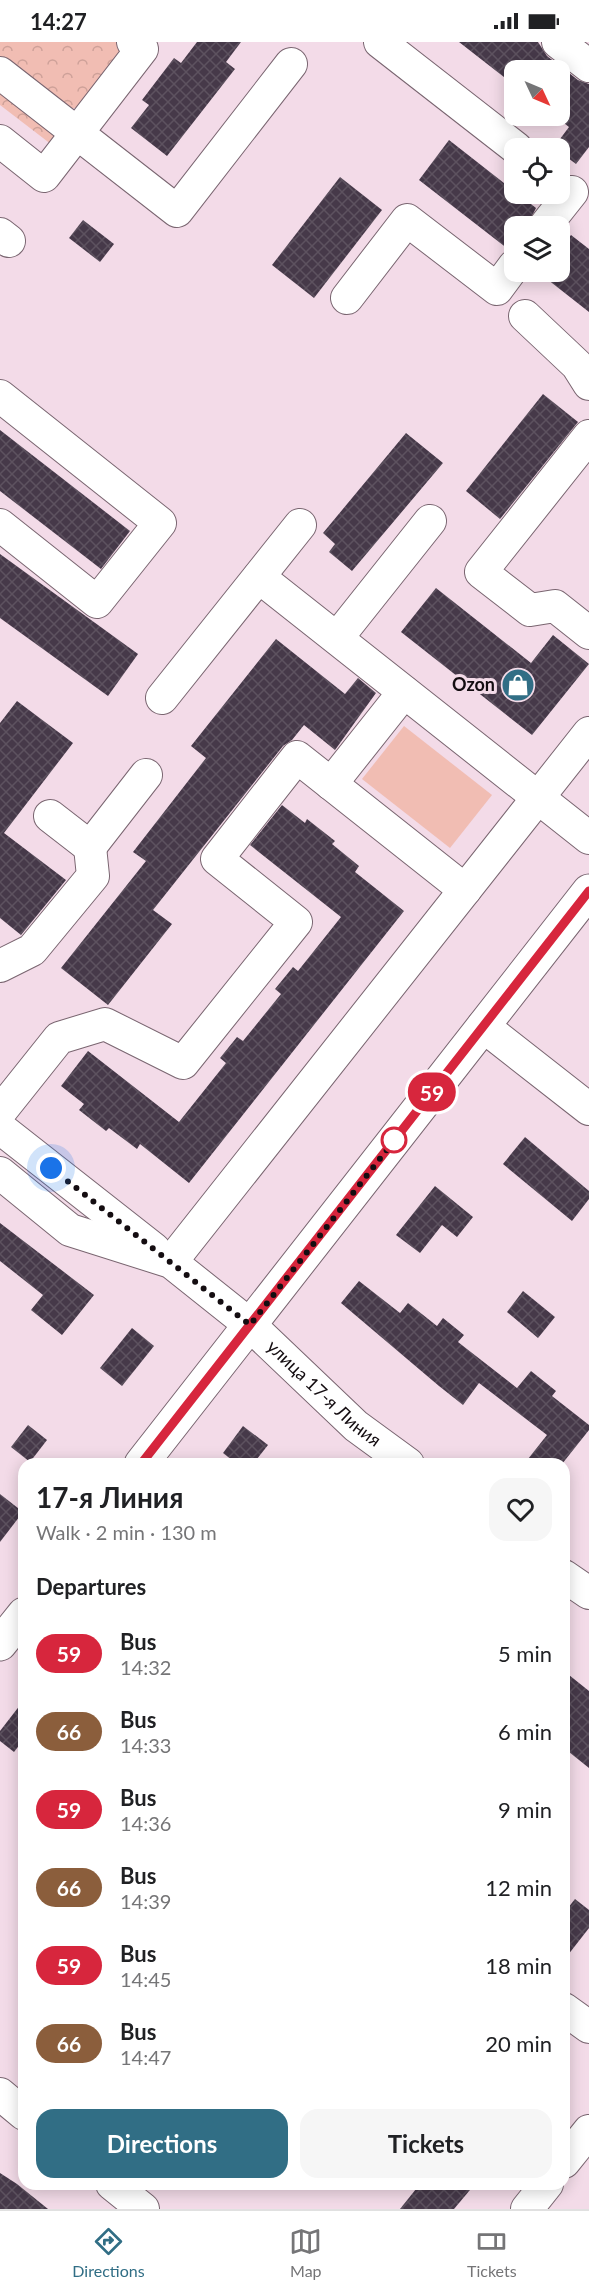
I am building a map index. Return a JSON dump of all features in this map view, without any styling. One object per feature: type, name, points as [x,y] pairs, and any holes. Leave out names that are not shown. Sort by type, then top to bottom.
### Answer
[{"type":"main road","points":[[146,1458],[589,891]]},
{"type":"street","points":[[0,141],[45,176],[142,49],[133,42]]},
{"type":"street","points":[[380,42],[504,139]]},
{"type":"street","points":[[558,42],[589,66]]},
{"type":"street","points":[[0,73],[177,211],[291,64]]},
{"type":"street","points":[[554,216],[577,191]]},
{"type":"street","points":[[346,298],[407,220],[496,289],[504,279]]},
{"type":"street","points":[[525,316],[577,365],[589,384]]},
{"type":"street","points":[[0,396],[160,523],[97,602],[0,525]]},
{"type":"street","points":[[589,436],[481,572],[530,610],[555,606],[589,633]]},
{"type":"street","points":[[337,638],[430,520]]},
{"type":"street","points":[[162,698],[300,525]]},
{"type":"street","points":[[259,577],[589,838]]},
{"type":"street","points":[[331,784],[404,692]]},
{"type":"street","points":[[0,1128],[171,1262],[589,733]]},
{"type":"street","points":[[0,1112],[59,1038],[105,1024],[183,1062],[296,922],[217,859],[297,757],[465,890]]},
{"type":"street","points":[[0,966],[33,950],[93,876],[90,847],[146,775]]},
{"type":"street","points":[[50,816],[90,847]]},
{"type":"street","points":[[483,1026],[589,1109]]},
{"type":"street","name":"улица 17-я Линия","points":[[0,1173],[70,1230],[171,1262],[250,1325],[356,1426],[400,1458]]},
{"type":"street","points":[[570,1580],[589,1593]]},
{"type":"street","points":[[570,2013],[589,2027]]},
{"type":"street","points":[[0,2094],[18,2109]]},
{"type":"street","points":[[570,2154],[589,2130]]},
{"type":"street","points":[[119,2190],[143,2209]]},
{"type":"street","points":[[527,2209],[542,2190]]},
{"type":"green space","points":[[0,42],[121,42],[123,61],[89,106],[67,109],[0,57]]},
{"type":"green space","points":[[0,85],[65,136],[56,148],[0,105]]},
{"type":"green space","points":[[404,726],[492,795],[450,848],[362,779]]},
{"type":"building","points":[[197,42],[241,42],[226,62],[235,69],[167,156],[131,128],[149,105],[142,100],[174,58],[181,63]]},
{"type":"building","points":[[459,42],[538,42],[552,60],[504,60],[504,77]]},
{"type":"building","points":[[570,74],[589,84],[589,147],[576,164],[570,160],[570,138],[561,138],[569,127]]},
{"type":"building","points":[[449,140],[504,183],[504,204],[531,204],[536,208],[532,216],[504,216],[504,246],[419,180]]},
{"type":"building","points":[[340,177],[382,210],[314,298],[272,265]]},
{"type":"building","points":[[83,220],[114,244],[100,262],[69,238]]},
{"type":"building","points":[[570,236],[589,249],[589,312],[551,282],[570,282]]},
{"type":"building","points":[[543,394],[578,422],[500,519],[466,491]]},
{"type":"building","points":[[0,430],[130,531],[101,569],[0,491]]},
{"type":"building","points":[[406,433],[443,463],[352,571],[329,552],[335,544],[323,533]]},
{"type":"building","points":[[0,554],[138,654],[108,696],[0,618]]},
{"type":"building","points":[[436,588],[531,663],[553,635],[589,664],[532,735],[401,632]]},
{"type":"building","points":[[276,639],[345,694],[358,678],[376,693],[335,750],[304,725],[292,740],[283,746],[153,910],[172,924],[108,1005],[61,968],[146,861],[133,852],[206,758],[191,746]]},
{"type":"building","points":[[17,701],[73,743],[4,833],[66,880],[21,935],[0,918],[0,723]]},
{"type":"building","points":[[282,805],[305,823],[307,819],[335,841],[332,844],[359,866],[355,872],[404,911],[189,1183],[140,1144],[137,1149],[109,1128],[106,1131],[79,1110],[84,1104],[61,1086],[88,1051],[179,1122],[226,1063],[220,1058],[237,1037],[243,1041],[281,994],[275,989],[293,967],[298,971],[341,917],[250,845]]},
{"type":"building","points":[[525,1137],[589,1191],[589,1199],[572,1221],[503,1164]]},
{"type":"building","points":[[435,1186],[473,1217],[457,1237],[442,1225],[420,1253],[396,1235]]},
{"type":"building","points":[[0,1223],[94,1295],[62,1335],[31,1310],[43,1295],[0,1261]]},
{"type":"building","points":[[359,1281],[400,1313],[408,1303],[437,1326],[443,1318],[464,1335],[458,1342],[517,1388],[531,1371],[556,1391],[552,1396],[589,1425],[589,1430],[567,1458],[529,1458],[547,1435],[479,1383],[463,1405],[341,1303]]},
{"type":"building","points":[[523,1291],[555,1317],[538,1338],[507,1312]]},
{"type":"building","points":[[132,1328],[154,1346],[122,1386],[100,1368]]},
{"type":"building","points":[[28,1425],[47,1440],[33,1458],[25,1458],[11,1447]]},
{"type":"building","points":[[243,1426],[268,1445],[258,1458],[229,1458],[223,1453]]},
{"type":"building","points":[[0,1494],[18,1508],[18,1519],[0,1542]]},
{"type":"building","points":[[570,1676],[589,1691],[589,1768],[570,1753]]},
{"type":"building","points":[[18,1708],[18,1747],[14,1752],[0,1741],[0,1731]]},
{"type":"building","points":[[575,1899],[589,1910],[589,1928],[570,1952],[570,1905]]},
{"type":"building","points":[[0,2173],[18,2185],[18,2190],[24,2190],[48,2209],[0,2209]]},
{"type":"building","points":[[415,2190],[470,2190],[454,2209],[400,2209]]},
{"type":"bus line","name":"59","points":[[146,1458],[589,891]]},
{"type":"place","name":"Ozon","points":[[518,685]]},
{"type":"route","points":[[51,1168],[250,1325],[397,1137],[394,1140]]}]
